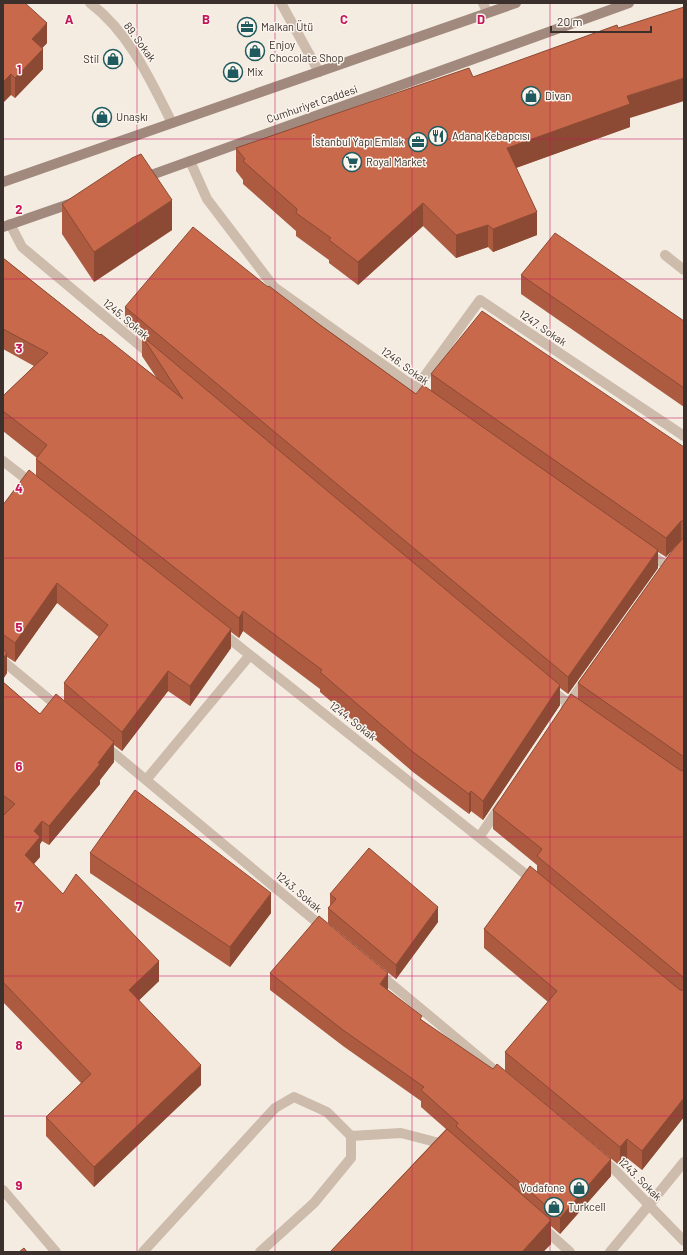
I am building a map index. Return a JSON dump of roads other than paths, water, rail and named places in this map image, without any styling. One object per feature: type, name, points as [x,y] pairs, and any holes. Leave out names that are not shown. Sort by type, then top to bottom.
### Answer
[{"type":"main road","points":[[3,182],[319,72],[485,8],[516,3]]},
{"type":"main road","name":"Cumhuriyet Caddesi","points":[[130,182],[629,3]]},
{"type":"main road","points":[[7,226],[85,198]]},
{"type":"street","name":"89. Sokak","points":[[90,3],[102,12],[141,61],[172,123]]},
{"type":"street","points":[[281,3],[319,72]]},
{"type":"street","name":"1246. Sokak","points":[[190,161],[207,199],[274,287],[441,406]]},
{"type":"street","name":"1245. Sokak","points":[[7,226],[22,247],[162,364]]},
{"type":"street","points":[[665,255],[684,270]]},
{"type":"street","name":"1247. Sokak","points":[[416,388],[480,300],[684,436]]},
{"type":"street","points":[[3,460],[40,490]]},
{"type":"street","points":[[641,548],[665,569],[676,556]]},
{"type":"street","name":"1244. Sokak","points":[[213,626],[540,885]]},
{"type":"street","points":[[146,780],[250,655]]},
{"type":"street","points":[[3,661],[68,716]]},
{"type":"street","points":[[560,717],[591,673]]},
{"type":"street","points":[[544,684],[582,713]]},
{"type":"street","name":"1243. Sokak","points":[[98,740],[336,938]]},
{"type":"street","points":[[480,836],[506,796]]},
{"type":"street","points":[[373,969],[514,1086]]},
{"type":"street","points":[[143,1252],[275,1108],[294,1097],[327,1112],[351,1136],[352,1158],[314,1203],[260,1252]]},
{"type":"street","points":[[351,1136],[401,1133],[450,1146],[456,1151]]},
{"type":"street","name":"1243. Sokak","points":[[594,1152],[618,1173],[684,1241]]},
{"type":"street","points":[[610,1252],[684,1162]]},
{"type":"street","points":[[3,1190],[56,1252]]},
{"type":"street","points":[[536,1222],[570,1252]]},
{"type":"place","name":"Malkan Ütü","points":[[247,27]]},
{"type":"place","name":"Enjoy Chocolate Shop","points":[[255,51]]},
{"type":"place","name":"Stil","points":[[113,59]]},
{"type":"place","name":"Mix","points":[[233,72]]},
{"type":"place","name":"Divan","points":[[531,96]]},
{"type":"place","name":"Unaşkı","points":[[102,117]]},
{"type":"place","name":"Adana Kebapcısı","points":[[438,136]]},
{"type":"place","name":"İstanbul Yapı Emlak","points":[[418,142]]},
{"type":"place","name":"Royal Market","points":[[352,162]]},
{"type":"place","name":"Vodafone","points":[[579,1188]]},
{"type":"place","name":"Turkcell","points":[[554,1207]]}]
